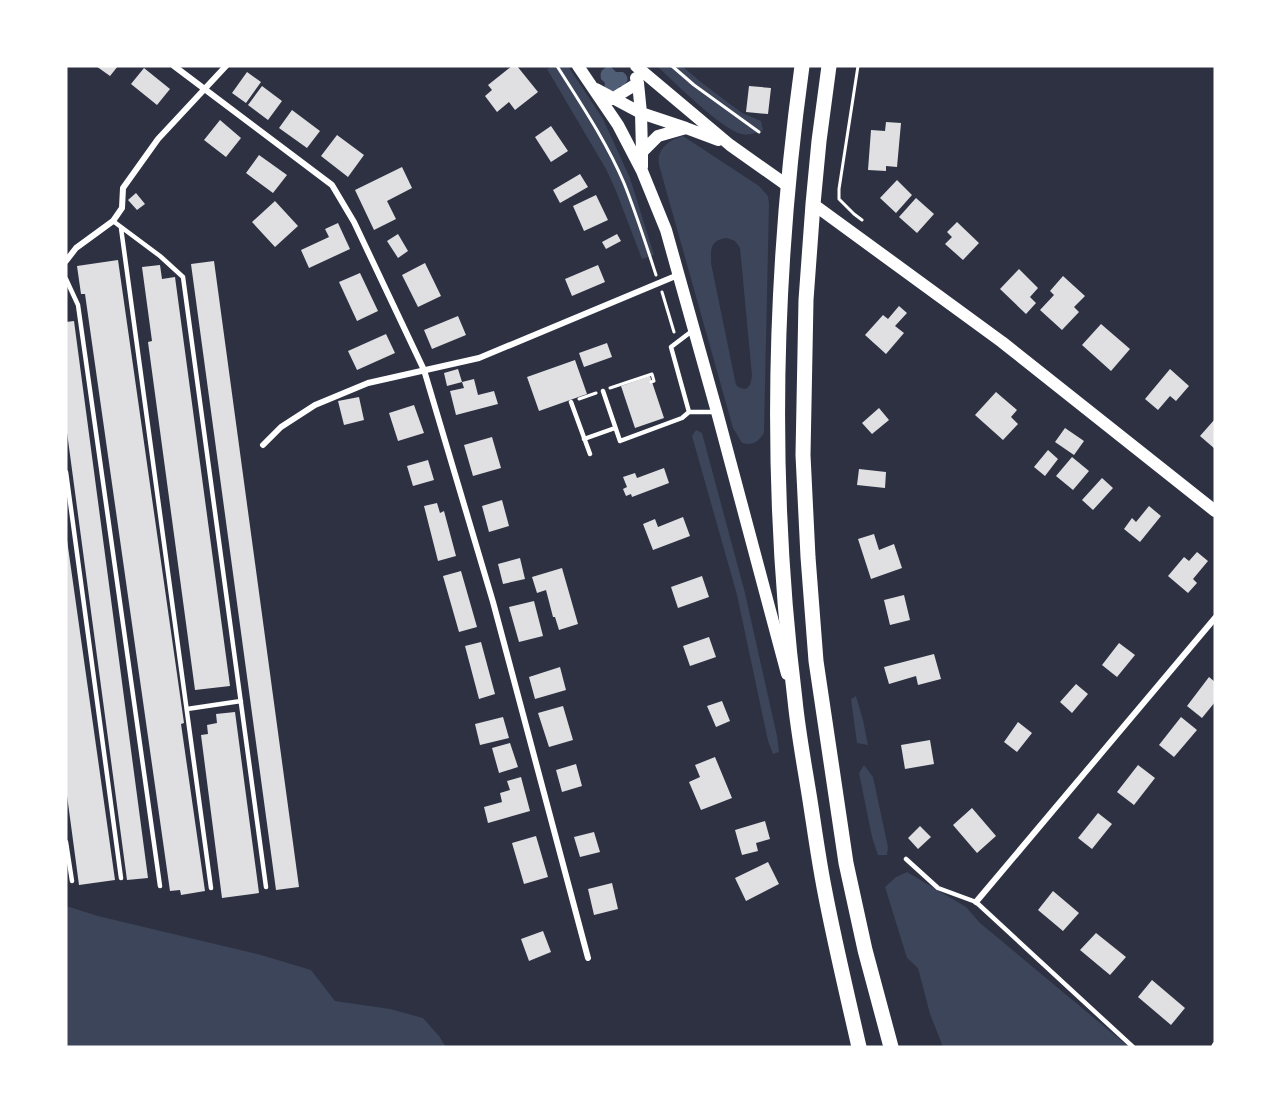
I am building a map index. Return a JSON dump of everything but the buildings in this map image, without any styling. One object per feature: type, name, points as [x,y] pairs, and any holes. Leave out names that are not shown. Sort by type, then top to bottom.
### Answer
[{"type":"highway","points":[[802,66],[792,137],[779,339],[778,450],[784,590],[795,702],[824,886],[859,1047]]},
{"type":"highway","points":[[829,66],[819,141],[806,300],[803,455],[808,557],[816,661],[846,863],[865,950],[891,1047]]},
{"type":"main road","points":[[578,66],[618,124],[642,171],[666,230],[795,702]]},
{"type":"main road","points":[[634,66],[641,113],[642,171]]},
{"type":"main road","points":[[634,66],[730,145],[788,186]]},
{"type":"main road","points":[[612,99],[638,83]]},
{"type":"main road","points":[[595,89],[641,113],[730,145]]},
{"type":"main road","points":[[642,152],[658,136],[687,128]]},
{"type":"main road","points":[[813,204],[1002,342],[1215,511]]},
{"type":"street","points":[[174,66],[332,185],[354,222],[424,370],[493,602],[588,958]]},
{"type":"street","points":[[66,261],[76,248],[113,222],[122,208],[123,189],[158,139],[226,66]]},
{"type":"street","points":[[263,445],[281,427],[315,405],[368,383],[479,358],[679,275]]},
{"type":"street","points":[[976,902],[1215,618]]},
{"type":"lane","points":[[113,222],[183,277],[266,887]]},
{"type":"lane","points":[[120,227],[211,888]]},
{"type":"lane","points":[[66,279],[78,305],[160,886]]},
{"type":"lane","points":[[689,412],[670,347],[694,330]]},
{"type":"lane","points":[[603,391],[620,441],[682,417],[689,412],[717,412]]},
{"type":"lane","points":[[571,402],[590,454]]},
{"type":"lane","points":[[584,439],[615,428]]},
{"type":"lane","points":[[66,472],[121,878]]},
{"type":"lane","points":[[186,709],[241,701]]},
{"type":"lane","points":[[66,842],[72,881]]},
{"type":"lane","points":[[906,859],[938,888],[976,902],[1133,1047]]},
{"type":"path","points":[[557,66],[587,112],[623,182],[659,283],[677,342]]},
{"type":"path","points":[[672,66],[694,85],[759,132]]},
{"type":"path","points":[[858,66],[839,199],[864,222]]},
{"type":"path","points":[[651,382],[654,381],[652,374]]},
{"type":"shaded area","points":[[553,66],[568,66],[603,119],[630,178],[654,255],[642,259],[606,169],[547,69]]},
{"type":"shaded area","points":[[657,66],[682,66],[742,113],[761,121],[763,130],[747,135],[732,130],[698,104]]},
{"type":"shaded area","points":[[607,67],[611,67],[616,72],[623,72],[628,79],[617,92],[604,89],[605,83],[601,79],[601,73]]},
{"type":"shaded area","points":[[683,136],[759,186],[768,196],[764,433],[752,444],[742,443],[733,428],[659,165],[662,150],[668,143]],"holes":[[[727,238],[735,241],[740,248],[752,376],[750,385],[746,389],[736,385],[711,263],[714,243]]]},
{"type":"shaded area","points":[[696,430],[702,433],[745,593],[777,736],[779,752],[773,754],[768,741],[737,595],[692,436]]},
{"type":"shaded area","points":[[856,696],[868,745],[857,743],[851,699]]},
{"type":"shaded area","points":[[864,765],[873,777],[888,847],[887,855],[878,855],[872,837],[859,773]]},
{"type":"shaded area","points":[[907,872],[966,907],[980,923],[1129,1047],[943,1047],[930,1014],[918,968],[907,958],[885,887],[896,877]]},
{"type":"shaded area","points":[[66,906],[98,916],[261,955],[311,970],[335,1001],[390,1009],[423,1018],[446,1047],[66,1047]]}]
